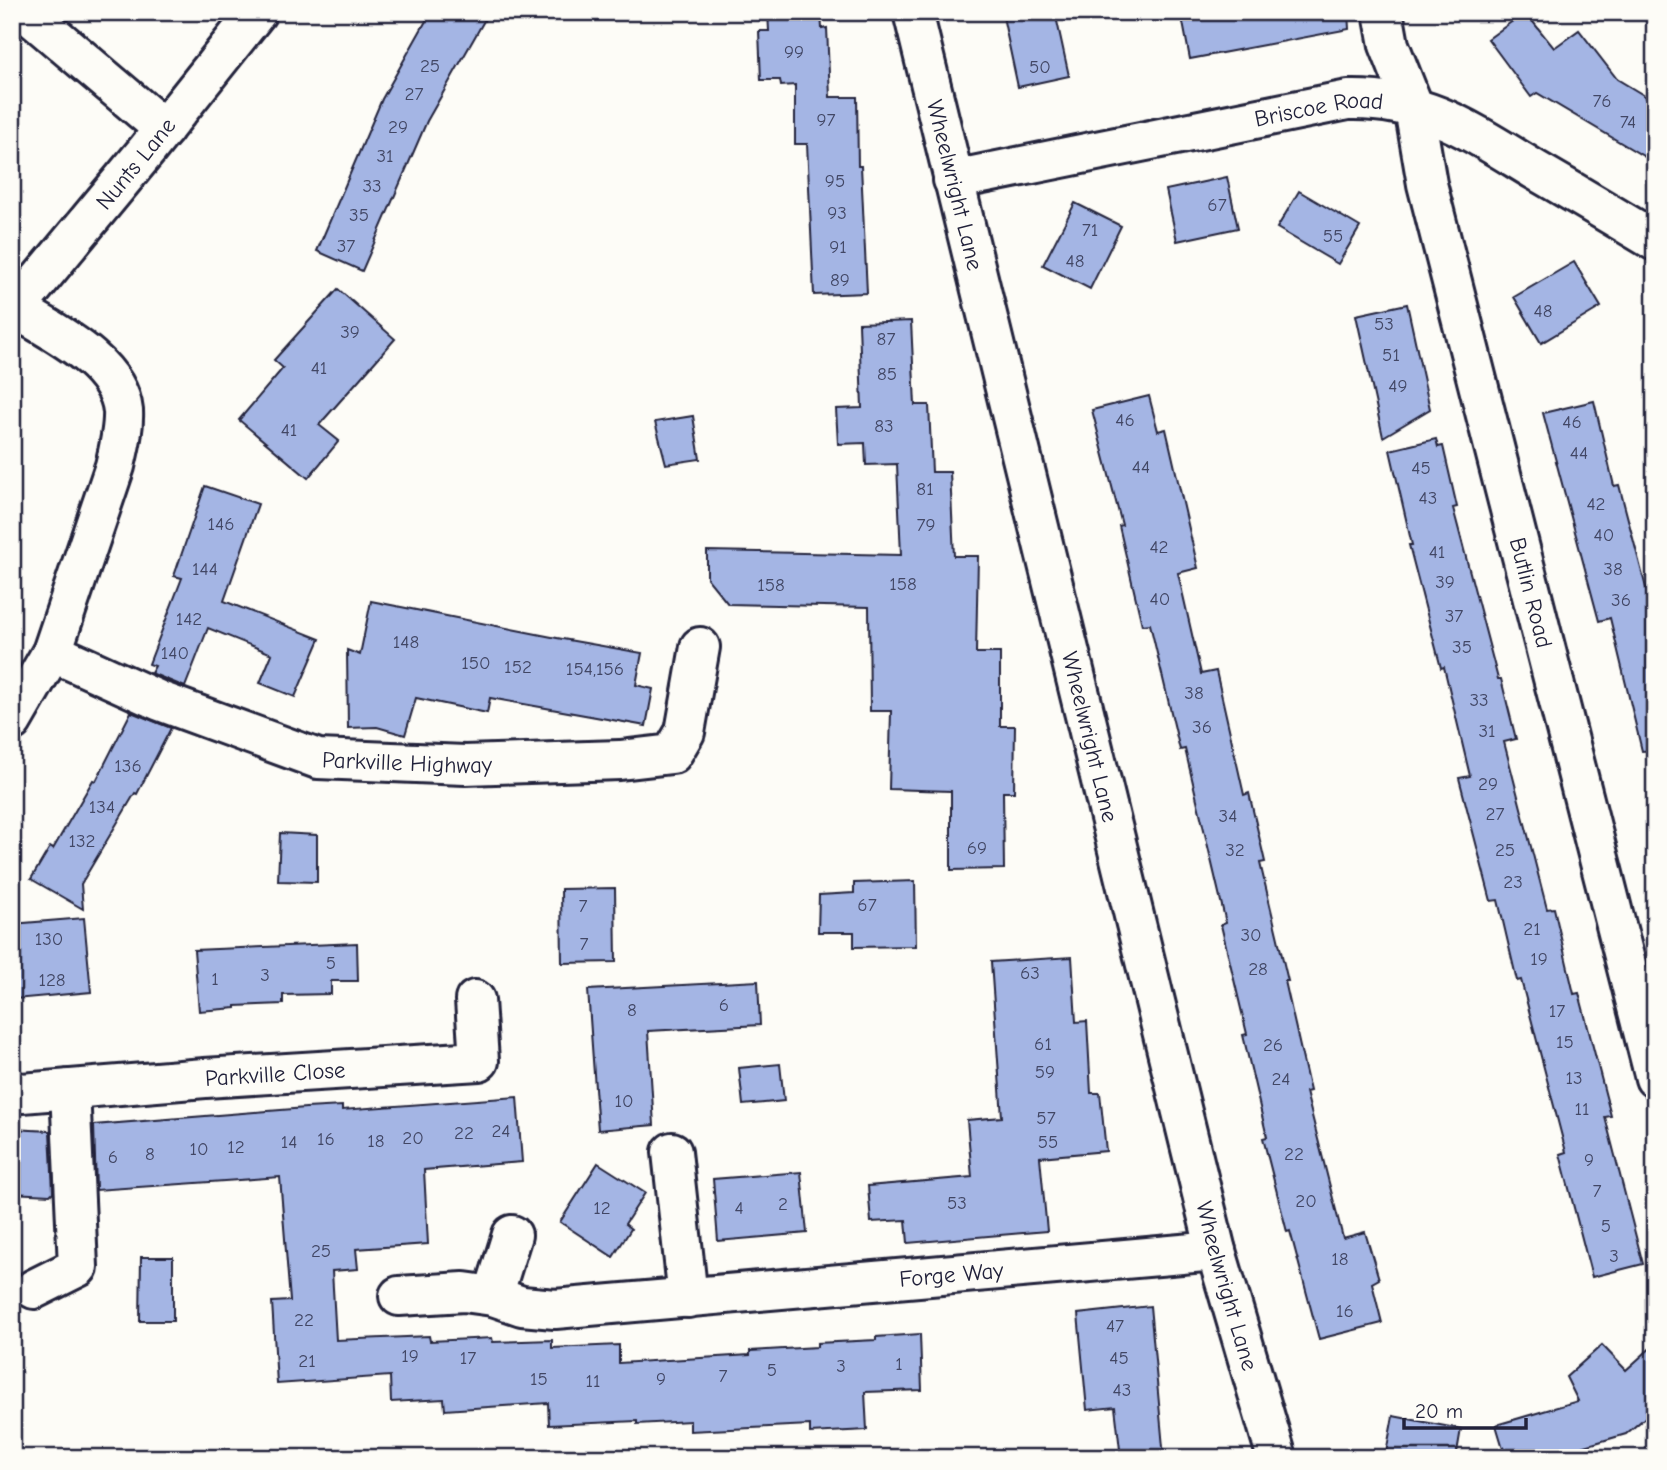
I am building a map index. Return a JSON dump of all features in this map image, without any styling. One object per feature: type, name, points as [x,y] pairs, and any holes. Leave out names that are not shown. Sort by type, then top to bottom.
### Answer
[{"type":"street","points":[[26,12],[164,130]]},
{"type":"street","name":"Nunts Lane","points":[[14,311],[164,130],[257,12]]},
{"type":"street","name":"Wheelwright Lane","points":[[914,12],[1216,1251],[1277,1458]]},
{"type":"street","name":"Butlin Road","points":[[1383,12],[1390,45],[1415,108],[1427,184],[1655,1078]]},
{"type":"street","name":"Briscoe Road","points":[[953,180],[1348,100],[1378,99],[1415,108],[1460,125],[1655,241]]},
{"type":"street","points":[[12,720],[52,652],[115,466],[123,410],[114,385],[91,357],[14,311]]},
{"type":"street","name":"Parkville Highway","points":[[52,652],[160,701],[318,759],[465,765],[620,760],[672,754],[685,732],[700,647]]},
{"type":"street","name":"Parkville Close","points":[[12,1091],[22,1093],[205,1078],[479,1061],[475,1000]]},
{"type":"street","points":[[34,1289],[78,1267],[70,1088]]},
{"type":"street","points":[[672,1152],[688,1298]]},
{"type":"street","points":[[493,1296],[513,1235]]},
{"type":"street","name":"Forge Way","points":[[398,1296],[464,1292],[493,1296],[522,1306],[555,1308],[1216,1251]]},
{"type":"building","points":[[431,12],[489,12],[427,121],[362,271],[317,251],[382,99]]},
{"type":"building","points":[[768,12],[821,12],[822,29],[827,28],[830,97],[857,97],[858,166],[861,166],[867,293],[814,295],[807,144],[795,144],[795,85],[781,86],[780,80],[761,80],[759,31],[769,31]]},
{"type":"building","points":[[1002,12],[1055,12],[1069,76],[1018,87]]},
{"type":"building","points":[[1181,12],[1348,12],[1349,29],[1190,59]]},
{"type":"building","points":[[1525,12],[1554,48],[1579,30],[1617,79],[1655,102],[1655,163],[1537,93],[1531,97],[1488,39]]},
{"type":"building","points":[[1227,177],[1238,228],[1177,241],[1166,190]]},
{"type":"building","points":[[1299,191],[1360,227],[1338,264],[1277,228]]},
{"type":"building","points":[[1075,203],[1121,226],[1090,289],[1043,265]]},
{"type":"building","points":[[1574,262],[1601,307],[1541,343],[1514,297]]},
{"type":"building","points":[[338,289],[395,339],[319,425],[339,441],[308,478],[239,420],[283,368],[274,360]]},
{"type":"building","points":[[1407,304],[1430,409],[1383,437],[1356,315]]},
{"type":"building","points":[[911,321],[915,405],[929,405],[932,472],[950,472],[954,556],[978,556],[976,653],[1000,653],[1000,726],[1015,726],[1014,792],[1003,792],[1004,869],[951,870],[951,791],[889,789],[891,711],[870,711],[869,607],[728,604],[707,578],[707,551],[901,555],[897,464],[866,465],[865,443],[838,444],[836,409],[862,408],[859,323]]},
{"type":"building","points":[[1149,396],[1158,431],[1166,429],[1198,568],[1178,573],[1201,674],[1216,671],[1244,795],[1249,793],[1265,862],[1260,863],[1310,1091],[1306,1092],[1343,1238],[1365,1232],[1379,1279],[1372,1283],[1382,1323],[1319,1339],[1290,1231],[1287,1232],[1263,1138],[1267,1137],[1243,1035],[1247,1034],[1221,925],[1226,923],[1185,749],[1180,750],[1150,624],[1142,625],[1119,526],[1122,525],[1092,410]]},
{"type":"building","points":[[1594,401],[1614,486],[1619,485],[1655,622],[1655,750],[1642,751],[1610,618],[1599,621],[1543,413]]},
{"type":"building","points":[[693,416],[700,459],[666,464],[655,422]]},
{"type":"building","points":[[1436,439],[1438,447],[1443,446],[1457,507],[1453,508],[1516,739],[1504,742],[1547,909],[1554,908],[1574,994],[1579,993],[1611,1116],[1605,1117],[1643,1264],[1592,1277],[1560,1154],[1566,1152],[1521,980],[1517,981],[1498,900],[1491,901],[1459,778],[1470,776],[1444,667],[1441,668],[1409,545],[1412,545],[1390,450]]},
{"type":"building","points":[[205,486],[258,504],[224,601],[320,639],[295,697],[260,683],[272,654],[208,628],[185,687],[151,673],[155,666],[149,664],[182,578],[174,576]]},
{"type":"building","points":[[371,601],[642,653],[636,685],[653,689],[646,726],[490,698],[487,713],[416,698],[405,735],[377,727],[348,728],[347,650],[360,655]]},
{"type":"building","points":[[131,712],[171,728],[137,794],[135,793],[81,884],[83,909],[31,879],[50,847],[53,849],[93,780],[96,781]]},
{"type":"building","points":[[280,833],[317,835],[317,882],[278,881]]},
{"type":"building","points":[[915,881],[916,946],[854,947],[854,932],[818,932],[819,895],[854,893],[854,883]]},
{"type":"building","points":[[615,888],[616,962],[562,963],[561,889]]},
{"type":"building","points":[[84,918],[91,992],[15,999],[12,924]]},
{"type":"building","points":[[357,943],[358,981],[331,981],[331,994],[283,995],[283,1004],[199,1011],[194,950]]},
{"type":"building","points":[[1072,957],[1076,1022],[1087,1021],[1091,1093],[1100,1093],[1106,1151],[1040,1157],[1047,1231],[908,1243],[906,1220],[871,1222],[868,1186],[972,1177],[967,1120],[1002,1117],[991,962]]},
{"type":"building","points":[[758,981],[760,1025],[648,1031],[654,1125],[598,1130],[588,990]]},
{"type":"building","points":[[780,1064],[784,1101],[743,1105],[739,1068]]},
{"type":"building","points":[[517,1097],[522,1162],[424,1170],[428,1244],[356,1249],[358,1269],[332,1271],[336,1340],[429,1336],[430,1341],[492,1338],[493,1342],[552,1340],[552,1348],[619,1345],[619,1363],[750,1355],[750,1351],[817,1347],[817,1343],[876,1340],[876,1337],[920,1334],[922,1390],[865,1392],[867,1430],[810,1433],[810,1425],[690,1431],[690,1421],[549,1425],[548,1403],[445,1410],[444,1399],[391,1402],[390,1376],[277,1384],[272,1302],[290,1301],[280,1177],[96,1190],[94,1125],[306,1108],[342,1106],[342,1110]]},
{"type":"building","points":[[12,1129],[50,1131],[53,1192],[50,1195],[12,1193]]},
{"type":"building","points":[[598,1163],[645,1193],[625,1224],[631,1229],[613,1257],[560,1222]]},
{"type":"building","points":[[801,1172],[807,1233],[718,1241],[713,1179]]},
{"type":"building","points":[[141,1257],[173,1257],[173,1321],[140,1321]]},
{"type":"building","points":[[1150,1306],[1164,1458],[1121,1458],[1115,1407],[1087,1410],[1078,1314]]},
{"type":"building","points":[[1655,1344],[1655,1409],[1626,1434],[1544,1458],[1506,1458],[1496,1425],[1578,1401],[1566,1377],[1602,1345],[1626,1370]]},
{"type":"building","points":[[1393,1416],[1461,1429],[1456,1458],[1385,1458]]}]
